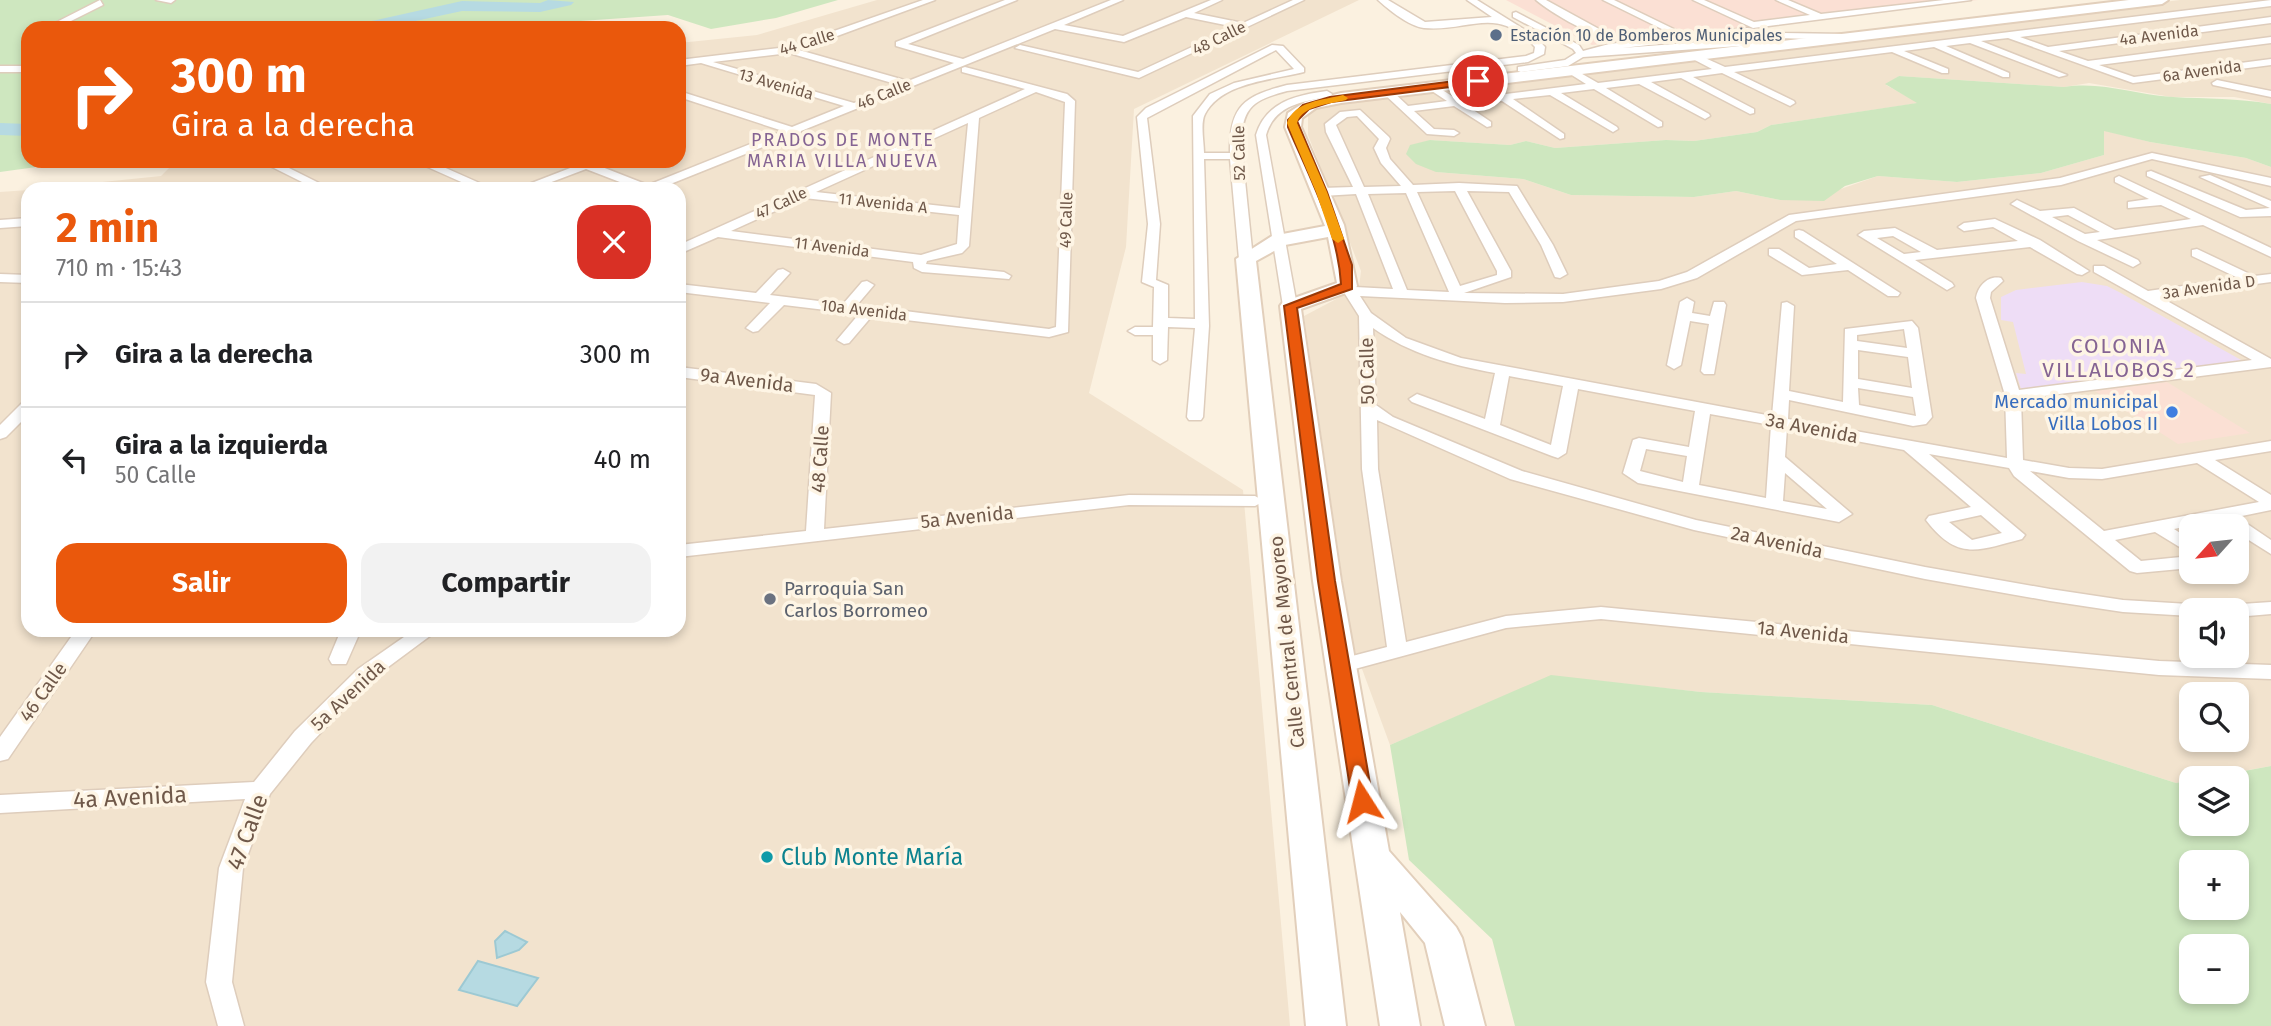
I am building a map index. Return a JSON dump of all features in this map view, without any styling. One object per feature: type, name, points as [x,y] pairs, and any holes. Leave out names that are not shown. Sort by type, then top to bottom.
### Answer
[{"type":"main road","points":[[1387,92],[1525,76],[1576,60],[1613,65],[1821,38],[1846,38],[2162,0]]},
{"type":"main road","name":"50 Calle","points":[[1348,289],[1346,265],[1335,230],[1292,120],[1306,107],[1341,98],[1387,92]]},
{"type":"main road","points":[[1247,259],[1279,240],[1335,230]]},
{"type":"main road","name":"Calle Central de Mayoreo","points":[[1247,259],[1326,1026]]},
{"type":"main road","points":[[1348,289],[1290,306],[1340,666],[1400,1026]]},
{"type":"main road","points":[[1371,855],[1443,938],[1465,1026]]},
{"type":"street","points":[[160,0],[171,0]]},
{"type":"street","name":"44 Calle","points":[[686,62],[789,50],[931,0]]},
{"type":"street","points":[[989,0],[1008,2]]},
{"type":"street","name":"46 Calle","points":[[666,182],[909,84],[1020,48],[1119,0]]},
{"type":"street","name":"46 Calle","points":[[686,183],[921,87],[964,66],[1134,0]]},
{"type":"street","points":[[1060,27],[1124,39],[1218,0]]},
{"type":"street","name":"48 Calle","points":[[1020,48],[1139,75],[1300,0]]},
{"type":"street","points":[[1382,0],[1424,25],[1504,19]]},
{"type":"street","points":[[1471,0],[1519,29],[1540,48],[1552,51]]},
{"type":"street","points":[[1489,0],[1576,47],[1576,60]]},
{"type":"street","points":[[1541,0],[1608,37],[1621,40],[1967,0]]},
{"type":"street","points":[[1607,0],[1677,33]]},
{"type":"street","points":[[1697,0],[1753,24]]},
{"type":"street","points":[[1780,0],[1820,17]]},
{"type":"street","points":[[1865,0],[1888,9]]},
{"type":"street","points":[[2246,0],[2268,5]]},
{"type":"street","points":[[1008,2],[899,44],[1036,88]]},
{"type":"street","points":[[65,21],[100,4]]},
{"type":"street","points":[[1408,109],[2268,5]]},
{"type":"street","points":[[2105,7],[2271,62]]},
{"type":"street","points":[[1186,14],[1244,26]]},
{"type":"street","name":"4a Avenida","points":[[2047,49],[2271,20]]},
{"type":"street","points":[[1519,29],[1540,28]]},
{"type":"street","points":[[1290,306],[1261,135],[1264,120],[1277,108],[1318,95],[1558,65],[1609,47],[1747,32],[1821,38],[1876,65]]},
{"type":"street","points":[[2009,36],[2087,64],[2271,40]]},
{"type":"street","points":[[1528,59],[1619,59],[1768,40],[1821,38]]},
{"type":"street","points":[[1969,40],[2062,75]]},
{"type":"street","points":[[1934,44],[2006,75]]},
{"type":"street","points":[[1160,360],[1161,285],[1149,282],[1154,224],[1142,117],[1150,110],[1275,47],[1280,48],[1302,68],[1238,85],[1214,96],[1198,116],[1202,324],[1195,417]]},
{"type":"street","points":[[1528,59],[1539,54],[1540,48]]},
{"type":"street","points":[[789,50],[921,87]]},
{"type":"street","points":[[1740,50],[1770,64]]},
{"type":"street","points":[[1893,50],[1945,71]]},
{"type":"street","points":[[1563,54],[1576,60],[1597,86],[1658,124]]},
{"type":"street","points":[[1694,56],[1790,103]]},
{"type":"street","name":"52 Calle","points":[[1247,259],[1236,156],[1238,115],[1245,106],[1267,94],[1320,83],[1528,59]]},
{"type":"street","points":[[1654,60],[1750,111]]},
{"type":"street","name":"13 Avenida","points":[[699,61],[854,106]]},
{"type":"street","name":"6a Avenida","points":[[2087,64],[2133,80],[2271,62]]},
{"type":"street","points":[[1613,65],[1705,117]]},
{"type":"street","points":[[0,69],[21,69]]},
{"type":"street","points":[[1525,76],[1613,129]]},
{"type":"street","points":[[1478,81],[1560,136]]},
{"type":"street","points":[[2217,83],[2271,94]]},
{"type":"street","points":[[2246,89],[2271,85]]},
{"type":"street","points":[[1433,87],[1487,124]]},
{"type":"street","name":"49 Calle","points":[[1036,88],[1070,101],[1063,330],[1049,333]]},
{"type":"street","name":"47 Calle","points":[[686,247],[1036,88]]},
{"type":"street","points":[[1387,92],[1431,132],[1454,133]]},
{"type":"street","points":[[686,96],[806,135]]},
{"type":"street","points":[[1401,293],[1360,190],[1334,141],[1330,124],[1336,117],[1353,112],[1360,113],[1385,139],[1380,148],[1382,159],[1398,172],[1410,189],[1457,294]]},
{"type":"street","points":[[965,212],[974,117]]},
{"type":"street","points":[[1200,156],[1236,156]]},
{"type":"street","points":[[1348,289],[1505,299],[1563,298],[1661,285],[1692,275],[1793,218],[2061,181],[2143,157],[2271,181]]},
{"type":"street","points":[[2164,159],[2271,205]]},
{"type":"street","points":[[281,168],[311,182]]},
{"type":"street","points":[[438,168],[470,182]]},
{"type":"street","points":[[539,182],[573,168]]},
{"type":"street","points":[[601,168],[633,182]]},
{"type":"street","points":[[2151,174],[2244,214],[2271,212]]},
{"type":"street","points":[[2119,180],[2271,253]]},
{"type":"street","points":[[1322,192],[1459,187],[1513,189],[1547,245],[1560,274]]},
{"type":"street","points":[[1457,294],[1504,277],[1504,271],[1459,187]]},
{"type":"street","points":[[2173,226],[2132,205],[2239,191]]},
{"type":"street","name":"11 Avenida A","points":[[801,194],[965,212]]},
{"type":"street","points":[[2017,204],[2133,263]]},
{"type":"street","points":[[2038,215],[2070,211],[2112,233]]},
{"type":"street","name":"11 Avenida","points":[[717,233],[921,259],[963,246],[965,212]]},
{"type":"street","points":[[2082,237],[2207,221]]},
{"type":"street","points":[[0,224],[21,222]]},
{"type":"street","points":[[2002,248],[1964,227],[1995,223],[2082,271]]},
{"type":"street","points":[[1936,255],[1895,232],[1864,235],[1947,286]]},
{"type":"street","points":[[1800,234],[1835,262],[1893,293]]},
{"type":"street","points":[[1901,258],[2035,243]]},
{"type":"street","points":[[1774,252],[1807,272],[1835,262]]},
{"type":"street","points":[[2197,253],[2253,281]]},
{"type":"street","points":[[921,259],[919,265],[922,268],[1004,276]]},
{"type":"street","points":[[1788,261],[1835,262]]},
{"type":"street","points":[[2099,269],[2269,364]]},
{"type":"street","points":[[760,297],[783,273]]},
{"type":"street","points":[[0,278],[21,279]]},
{"type":"street","name":"3a Avenida D","points":[[2146,295],[2271,278]]},
{"type":"street","points":[[1996,281],[1984,290],[1983,298],[2013,394],[2015,465],[2024,478],[2137,567],[2179,563]]},
{"type":"street","points":[[847,308],[867,285]]},
{"type":"street","name":"10a Avenida","points":[[686,289],[1049,333]]},
{"type":"street","name":"50 Calle","points":[[1348,289],[1366,316],[1370,469],[1397,649]]},
{"type":"street","points":[[753,328],[781,300]]},
{"type":"street","points":[[1709,371],[1719,305]]},
{"type":"street","points":[[1774,506],[1787,306]]},
{"type":"street","points":[[1674,365],[1685,309],[1717,321]]},
{"type":"street","points":[[844,340],[869,311]]},
{"type":"street","name":"3a Avenida","points":[[1366,316],[1416,348],[1450,360],[1908,446],[2069,473],[2102,474],[2198,457],[2268,449]]},
{"type":"street","points":[[1135,331],[1202,324]]},
{"type":"street","points":[[1782,394],[1852,409],[1920,421],[1924,417],[1911,328],[1907,324],[1850,332],[1852,409]]},
{"type":"street","points":[[1850,344],[1914,354]]},
{"type":"street","points":[[2013,394],[2269,364]]},
{"type":"street","points":[[1490,428],[1503,371]]},
{"type":"street","name":"9a Avenida","points":[[686,373],[816,389]]},
{"type":"street","points":[[1851,382],[1920,394]]},
{"type":"street","points":[[1417,399],[1558,453],[1572,383]]},
{"type":"street","name":"48 Calle","points":[[815,534],[824,397],[816,389]]},
{"type":"street","name":"2a Avenida","points":[[1367,407],[1387,420],[1516,475],[1694,525],[2050,595],[2123,606],[2179,609]]},
{"type":"street","points":[[1690,489],[1703,408]]},
{"type":"street","points":[[0,434],[14,418]]},
{"type":"street","points":[[1696,453],[1639,443],[1631,473],[1637,478],[1774,506],[1839,517],[1843,514],[1777,458]]},
{"type":"street","points":[[1908,446],[1985,509]]},
{"type":"street","points":[[2198,457],[2271,504]]},
{"type":"street","name":"5a Avenida","points":[[686,550],[1129,500],[1255,501]]},
{"type":"street","points":[[2222,514],[2271,504]]},
{"type":"street","points":[[2099,537],[2179,523]]},
{"type":"street","points":[[2159,527],[2179,540]]},
{"type":"street","points":[[2249,533],[2271,548]]},
{"type":"street","points":[[2249,610],[2271,608]]},
{"type":"street","name":"1a Avenida","points":[[1340,666],[1523,618],[1601,613],[2159,668],[2271,672]]},
{"type":"street","name":"46 Calle","points":[[0,753],[81,637]]},
{"type":"street","points":[[339,659],[348,637]]},
{"type":"street","name":"5a Avenida","points":[[303,737],[365,674],[418,637]]},
{"type":"street","name":"47 Calle","points":[[231,1026],[219,982],[231,869],[260,790],[303,737]]},
{"type":"street","name":"4a Avenida","points":[[0,804],[260,790]]},
{"type":"shaded area","points":[[877,0],[1359,0],[1134,109],[1126,247],[1089,393],[1243,490],[1290,1026],[0,1026],[0,192],[21,190],[21,637],[686,637],[686,182],[102,182],[161,176],[169,168],[686,168],[686,42],[757,35]]},
{"type":"shaded area","points":[[1506,0],[1978,0],[1592,45]]},
{"type":"shaded area","points":[[2180,0],[2271,0],[2271,104],[2234,97],[2171,97],[2089,83],[2064,87],[1899,76],[1886,85],[1919,103],[1771,125],[1757,132],[1694,141],[1666,140],[1555,148],[1526,141],[1510,145],[1430,140],[1436,172],[1523,179],[1571,195],[1694,197],[1736,191],[1780,200],[1835,191],[1878,176],[1957,182],[2041,173],[2104,155],[2103,130],[2150,142],[2246,158],[2271,167],[2271,766],[2249,770],[2249,766],[2179,766],[2179,782],[2176,783],[1932,705],[1701,692],[1551,676],[1390,745],[1351,639],[1304,316],[1359,287],[1361,271],[1308,135],[1308,114],[1328,104]]},
{"type":"shaded area","points":[[2082,282],[2107,286],[2243,361],[2022,392],[2016,373],[2026,374],[2013,322],[2001,320],[2001,297],[2016,290]]},
{"type":"shaded area","name":"Mercado municipal Villa Lobos II","points":[[2167,382],[2250,433],[2178,444],[2095,391]]},
{"type":"green space","points":[[0,0],[838,0],[776,18],[711,29],[668,15],[581,21],[21,21],[21,168],[29,168],[0,172]]},
{"type":"green space","points":[[1899,76],[2064,87],[2092,86],[2159,96],[2271,104],[2271,167],[2246,158],[2150,142],[2104,131],[2104,155],[2041,173],[1957,182],[1878,176],[1845,186],[1824,201],[1780,200],[1736,191],[1694,197],[1571,195],[1523,179],[1436,172],[1416,164],[1406,154],[1410,145],[1430,140],[1510,145],[1526,141],[1555,148],[1666,140],[1694,141],[1757,132],[1771,125],[1917,103],[1885,84]]},
{"type":"green space","points":[[1551,675],[1701,692],[1932,705],[2179,782],[2179,836],[2249,836],[2249,770],[2271,766],[2271,1026],[1515,1026],[1492,939],[1409,860],[1390,745]]},
{"type":"water","points":[[505,931],[527,942],[519,950],[497,958],[495,941]]},
{"type":"water","points":[[478,961],[538,978],[517,1006],[459,990]]},
{"type":"waterway","points":[[390,21],[475,5],[540,8],[566,2],[556,0]]},
{"type":"waterway","points":[[0,129],[21,130]]},
{"type":"slow traffic","points":[[1338,239],[1292,120],[1306,107],[1343,98]]},
{"type":"place","name":"Estación 10 de Bomberos Municipales","points":[[1496,35]]},
{"type":"place","name":"Mercado municipal Villa Lobos II","points":[[2172,412]]},
{"type":"place","name":"Parroquia San Carlos Borromeo","points":[[770,599]]},
{"type":"place","name":"Club Monte María","points":[[767,857]]},
{"type":"district","name":"PRADOS DE MONTE MARIA VILLA NUEVA","points":[[843,150]]},
{"type":"district","name":"COLONIA VILLALOBOS 2","points":[[2119,358]]},
{"type":"route","points":[[1362,801],[1327,581],[1290,306],[1348,286],[1346,265],[1322,192],[1292,120],[1306,107],[1330,100],[1478,81]]}]
